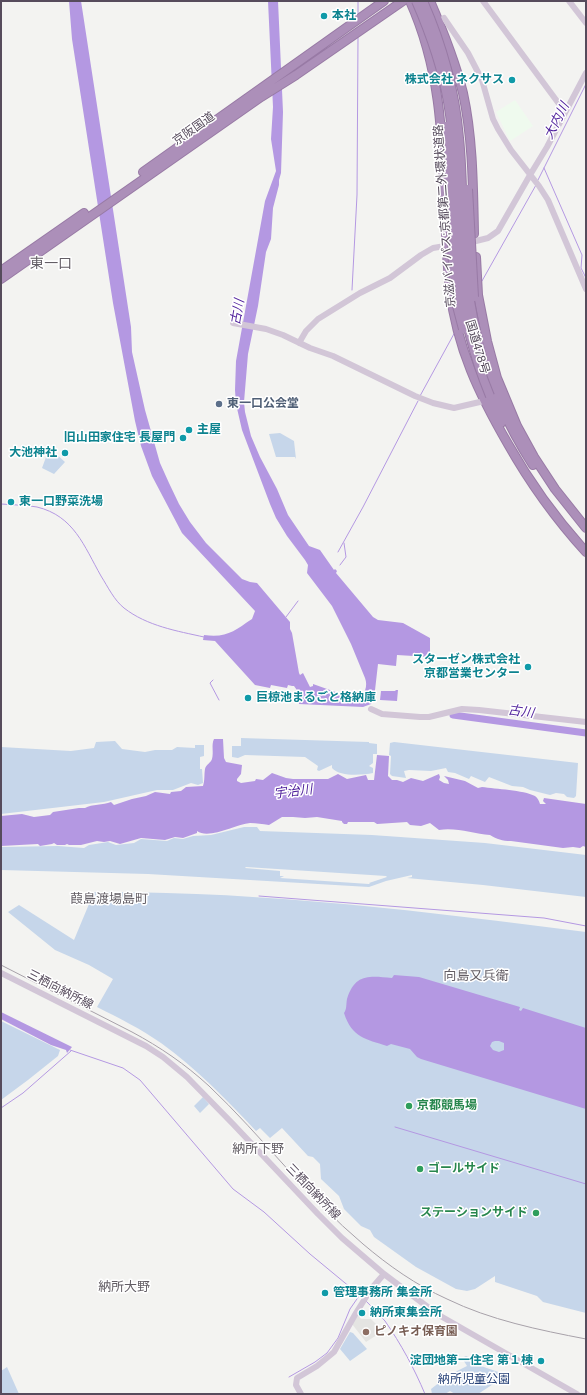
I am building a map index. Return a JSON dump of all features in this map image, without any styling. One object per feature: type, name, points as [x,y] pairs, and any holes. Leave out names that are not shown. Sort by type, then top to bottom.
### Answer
[{"type":"highway","name":"京阪国道","points":[[1,278],[95,209],[260,93],[292,66],[384,1]]},
{"type":"highway","name":"京阪国道","points":[[260,93],[293,77],[403,1]]},
{"type":"highway","name":"国道478号","points":[[410,1],[424,36],[436,82],[441,129],[450,290],[457,327],[468,363],[512,452],[540,494],[586,552]]},
{"type":"highway","name":"京滋バイパス;京都第二外環状道路","points":[[416,1],[434,49],[448,102],[455,166],[457,242],[461,291],[471,342],[487,399],[530,472],[586,544]]},
{"type":"highway","name":"京滋バイパス;京都第二外環状道路","points":[[423,1],[434,28],[446,66],[455,109],[462,166],[463,235],[466,273],[470,306],[484,363],[498,400],[523,450],[548,486],[586,534]]},
{"type":"highway","name":"国道478号","points":[[430,1],[458,73],[463,95],[469,129],[471,152],[474,241],[478,296],[487,341],[497,378],[517,426],[534,456],[555,488],[586,528]]},
{"type":"highway","points":[[449,48],[461,115],[466,154],[474,296],[479,327],[478,340]]},
{"type":"highway","points":[[436,82],[446,126],[456,296],[460,317],[468,344],[487,399]]},
{"type":"highway","name":"京阪国道","points":[[1,271],[95,209]]},
{"type":"street","points":[[482,1],[565,112]]},
{"type":"street","points":[[569,1],[586,22]]},
{"type":"street","points":[[444,18],[468,53],[482,80],[493,119],[498,129],[513,153],[539,186],[555,216],[586,289]]},
{"type":"street","points":[[299,343],[306,331],[318,319],[360,293],[390,278],[421,254],[432,248],[488,238],[498,231],[547,147],[586,73]]},
{"type":"street","points":[[234,323],[264,328],[283,335],[332,356],[427,401],[454,408],[487,399]]},
{"type":"street","points":[[371,709],[382,714],[429,717],[449,711],[469,709],[586,722]]},
{"type":"street","name":"三栖向納所線","points":[[1,973],[146,1046],[163,1057],[187,1077],[332,1228],[384,1274],[436,1314],[577,1394]]},
{"type":"street","points":[[301,1394],[296,1385],[296,1378],[317,1366],[334,1352],[360,1307],[384,1274]]},
{"type":"shaded area","points":[[515,100],[533,126],[510,141],[496,112]]},
{"type":"shaded area","points":[[357,1314],[361,1319],[371,1319],[383,1331],[366,1342],[352,1324]]},
{"type":"green space","points":[[280,433],[294,441],[296,459],[295,457],[276,457],[269,434]]},
{"type":"green space","points":[[49,449],[65,462],[54,474],[42,468]]},
{"type":"green space","points":[[241,738],[369,742],[377,744],[377,754],[373,754],[373,763],[369,766],[373,768],[373,773],[357,775],[340,773],[332,768],[332,765],[319,771],[317,770],[318,766],[305,757],[245,755],[238,758],[232,757],[232,746],[241,746]]},
{"type":"green space","points":[[115,741],[122,749],[145,752],[155,750],[172,750],[177,747],[195,748],[195,745],[204,745],[204,756],[200,757],[200,769],[202,769],[203,783],[198,785],[191,783],[173,790],[157,790],[104,802],[1,814],[1,747],[71,751],[94,748],[96,742]]},
{"type":"green space","points":[[394,742],[578,763],[576,796],[574,798],[567,797],[564,794],[556,793],[550,795],[523,787],[512,786],[489,777],[485,782],[471,776],[469,779],[455,773],[448,772],[446,768],[431,771],[404,771],[406,778],[392,776],[390,774],[391,756],[389,755],[390,743]]},
{"type":"green space","points":[[244,827],[257,827],[260,831],[372,835],[485,843],[586,855],[586,897],[407,878],[412,877],[412,875],[386,881],[369,887],[148,874],[1,870],[1,847],[58,846],[84,848],[89,845],[108,842],[116,845],[134,843],[141,839],[167,841],[174,838],[183,839],[193,836],[211,835]],"holes":[[[245,868],[387,877],[369,884],[280,878],[284,876],[280,876],[280,871]]]},
{"type":"green space","name":"京都競馬場","points":[[94,892],[218,895],[341,904],[586,932],[586,1313],[543,1302],[537,1296],[495,1282],[495,1276],[475,1289],[467,1291],[456,1289],[416,1267],[374,1237],[370,1230],[361,1226],[344,1209],[339,1196],[321,1179],[320,1164],[313,1157],[308,1156],[282,1128],[270,1138],[260,1128],[256,1131],[187,1063],[146,1033],[97,1007],[113,979],[89,965],[55,950],[8,912],[19,905],[74,940]]},
{"type":"green space","points":[[1,1021],[60,1050],[58,1056],[1,1100]]},
{"type":"green space","points":[[203,1097],[209,1104],[200,1113],[194,1106]]},
{"type":"green space","points":[[350,1332],[353,1333],[367,1349],[350,1361],[340,1349]]},
{"type":"green space","name":"納所児童公園","points":[[466,1356],[482,1363],[481,1366],[507,1375],[478,1394],[455,1394],[450,1391],[445,1394],[432,1394],[431,1389],[449,1375],[467,1366],[462,1358]]},
{"type":"green space","points":[[7,1367],[19,1394],[1,1394],[1,1371]]},
{"type":"water","points":[[69,1],[81,1],[131,327],[132,352],[145,410],[160,463],[179,504],[190,522],[206,543],[242,579],[257,583],[290,622],[290,629],[299,673],[300,675],[303,673],[310,687],[313,686],[313,684],[358,700],[365,690],[366,681],[351,644],[332,606],[307,573],[308,565],[276,518],[242,430],[236,404],[236,361],[265,201],[276,171],[271,139],[273,107],[268,1],[278,1],[283,112],[281,173],[273,208],[271,239],[266,252],[258,306],[248,354],[244,402],[245,412],[251,436],[260,457],[277,489],[288,515],[309,546],[320,550],[334,570],[335,569],[337,571],[336,573],[373,617],[378,620],[403,623],[430,638],[430,657],[397,655],[396,666],[378,664],[374,699],[371,704],[363,707],[299,704],[299,693],[294,686],[288,685],[287,688],[271,685],[270,688],[255,685],[215,641],[203,640],[204,635],[212,636],[230,633],[252,619],[255,611],[182,533],[152,476],[141,446],[113,303],[72,39]]},
{"type":"water","points":[[398,690],[397,701],[380,700],[381,691]]},
{"type":"water","name":"宇治川","points":[[214,739],[223,739],[224,758],[226,762],[242,765],[241,774],[237,779],[237,781],[241,783],[255,781],[256,779],[263,780],[272,773],[293,779],[328,779],[338,774],[347,779],[366,775],[368,780],[374,780],[377,755],[389,756],[388,776],[392,780],[403,782],[411,778],[423,781],[439,774],[439,780],[444,783],[449,784],[448,780],[444,776],[465,781],[478,788],[482,787],[524,792],[535,796],[540,804],[546,804],[543,801],[544,798],[586,804],[586,847],[563,848],[505,841],[484,834],[458,830],[439,830],[430,823],[421,826],[410,825],[407,822],[377,824],[374,822],[348,822],[347,824],[344,824],[342,821],[317,817],[282,817],[269,825],[250,823],[215,833],[208,834],[197,831],[197,833],[183,838],[175,837],[165,840],[141,838],[120,844],[110,841],[97,841],[81,845],[57,845],[54,843],[40,846],[38,844],[1,846],[1,816],[22,814],[34,817],[50,815],[53,812],[85,808],[111,802],[114,805],[155,792],[170,794],[171,792],[181,791],[186,787],[203,786],[206,767],[212,759]]},
{"type":"water","points":[[394,975],[419,977],[520,1007],[519,1010],[521,1011],[523,1008],[586,1028],[586,1109],[421,1059],[417,1057],[410,1049],[391,1044],[387,1046],[366,1039],[356,1033],[351,1028],[344,1013],[347,999],[354,984],[359,980],[370,977],[392,978]],"holes":[[[499,1041],[504,1043],[504,1050],[499,1052],[493,1050],[490,1046],[492,1042]]]},
{"type":"water","points":[[1,1012],[72,1047],[67,1053],[66,1050],[51,1045],[1,1019]]},
{"type":"waterway","points":[[358,1],[358,14]]},
{"type":"waterway","points":[[352,290],[357,195],[358,38]]},
{"type":"waterway","name":"大内川","points":[[538,180],[586,84]]},
{"type":"waterway","points":[[544,168],[582,255],[581,268],[586,278]]},
{"type":"waterway","points":[[482,281],[536,185]]},
{"type":"waterway","points":[[420,396],[455,332]]},
{"type":"waterway","points":[[338,552],[418,401]]},
{"type":"waterway","points":[[1,504],[37,507],[50,511],[60,517],[69,525],[83,543],[111,593],[124,608],[152,624],[204,637]]},
{"type":"waterway","points":[[340,565],[346,557],[344,543]]},
{"type":"waterway","points":[[286,617],[298,601]]},
{"type":"waterway","points":[[213,680],[210,683],[219,700]]},
{"type":"waterway","name":"古川","points":[[453,715],[586,733]]},
{"type":"waterway","points":[[259,896],[544,918],[586,926]]},
{"type":"waterway","points":[[70,1050],[123,1068],[140,1080],[233,1189],[264,1212],[310,1254],[362,1297]]},
{"type":"waterway","points":[[1,1108],[23,1093],[71,1051]]},
{"type":"waterway","points":[[395,1127],[586,1184]]},
{"type":"waterway","points":[[289,1377],[315,1362],[327,1353],[338,1338],[350,1309],[359,1296]]},
{"type":"waterway","points":[[366,1301],[385,1321],[396,1338],[412,1366],[425,1394]]},
{"type":"railway","points":[[1,965],[132,1032],[181,1063],[200,1078],[229,1105],[342,1226],[383,1260],[403,1274],[436,1294],[480,1313],[533,1328],[586,1339]]},
{"type":"place","name":"本社","points":[[324,16]]},
{"type":"place","name":"株式会社 ネクサス","points":[[512,80]]},
{"type":"place","name":"東一口公会堂","points":[[219,404]]},
{"type":"place","name":"主屋","points":[[189,430]]},
{"type":"place","name":"旧山田家住宅 長屋門","points":[[183,438]]},
{"type":"place","name":"大池神社","points":[[65,453]]},
{"type":"place","name":"東一口野菜洗場","points":[[11,502]]},
{"type":"place","name":"スターゼン株式会社 京都営業センター","points":[[528,667]]},
{"type":"place","name":"巨椋池まるごと格納庫","points":[[248,698]]},
{"type":"place","name":"京都競馬場","points":[[409,1106]]},
{"type":"place","name":"ゴールサイド","points":[[420,1169]]},
{"type":"place","name":"ステーションサイド","points":[[536,1213]]},
{"type":"place","name":"管理事務所 集会所","points":[[325,1293]]},
{"type":"place","name":"納所東集会所","points":[[362,1313]]},
{"type":"place","name":"ピノキオ保育園","points":[[366,1332]]},
{"type":"place","name":"淀団地第一住宅 第１棟","points":[[541,1361]]},
{"type":"district","name":"東一口","points":[[51,264]]},
{"type":"district","name":"葭島渡場島町","points":[[109,899]]},
{"type":"district","name":"向島又兵衛","points":[[476,976]]},
{"type":"district","name":"納所下野","points":[[258,1149]]},
{"type":"district","name":"納所大野","points":[[124,1287]]}]
